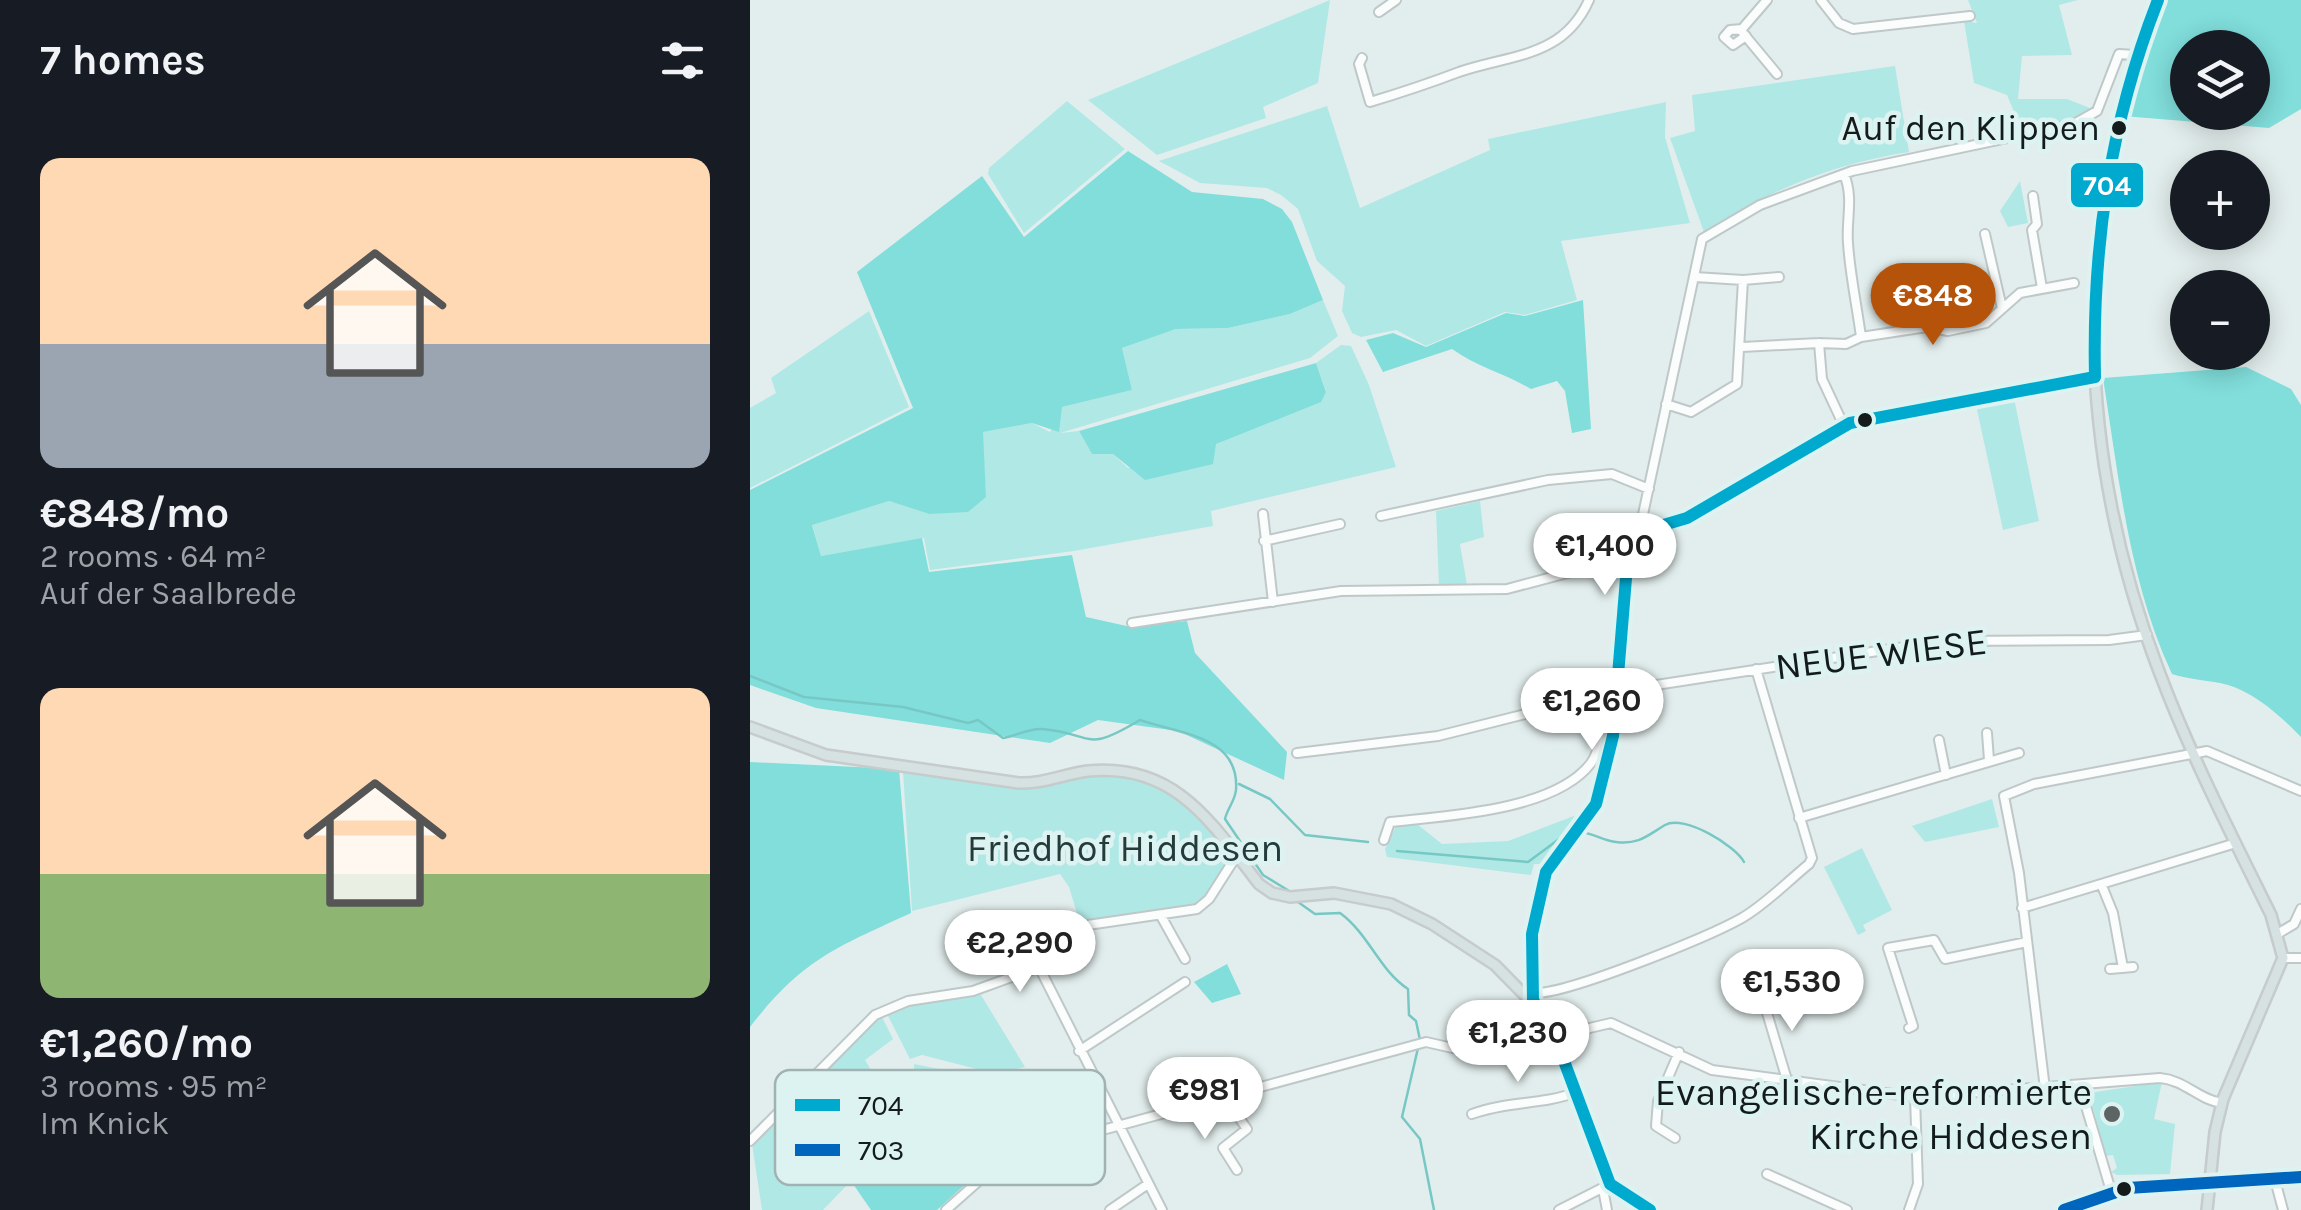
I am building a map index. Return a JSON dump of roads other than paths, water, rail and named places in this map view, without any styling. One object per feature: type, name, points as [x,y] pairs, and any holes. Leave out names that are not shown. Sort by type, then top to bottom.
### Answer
[{"type":"main road","points":[[2158,0],[2120,101],[2102,192],[2094,279],[2095,377],[2106,477],[2147,635],[2194,754],[2279,934],[2283,958],[2222,1104],[2215,1132],[2208,1210]]},
{"type":"main road","points":[[750,727],[826,755],[1020,783],[1036,784],[1093,770],[1128,773],[1197,804],[1265,889],[1295,897],[1334,894],[1391,904],[1432,924],[1486,958],[1534,996],[1578,1092],[1606,1186],[1650,1210]]},
{"type":"main road","points":[[2064,1210],[2111,1191],[2301,1177]]},
{"type":"street","points":[[1379,12],[1396,0]]},
{"type":"street","points":[[1362,58],[1359,64],[1370,102],[1539,53],[1567,35],[1589,0]]},
{"type":"street","points":[[1767,0],[1744,32],[1777,74]]},
{"type":"street","points":[[1821,0],[1839,22],[1853,29],[1970,16]]},
{"type":"street","points":[[1650,529],[1642,519],[1702,239],[1760,205],[1844,174],[1978,143],[2053,132],[2090,118],[2100,106],[2116,58],[2123,53],[2136,54]]},
{"type":"street","points":[[1844,174],[1852,220],[1847,236],[1853,298],[1861,337]]},
{"type":"street","points":[[2033,196],[2037,224],[2032,230],[2042,288]]},
{"type":"street","points":[[1985,234],[2002,308]]},
{"type":"street","points":[[1695,277],[1779,277]]},
{"type":"street","points":[[1666,404],[1691,412],[1737,384],[1744,280]]},
{"type":"street","points":[[1742,347],[1846,344],[1861,337],[1928,327],[1948,332],[1986,323],[2020,293],[2074,283]]},
{"type":"street","points":[[1819,343],[1822,379],[1844,426]]},
{"type":"street","points":[[1756,670],[1812,858],[1809,864],[1745,916],[1642,960],[1534,996],[1532,934],[1542,884],[1546,872],[1587,822],[1610,757],[1626,566],[1650,529],[1687,518],[1844,426],[2095,377]]},
{"type":"street","points":[[1381,516],[1548,480],[1612,474],[1650,489]]},
{"type":"street","points":[[1263,514],[1272,602]]},
{"type":"street","points":[[1264,541],[1340,524]]},
{"type":"street","points":[[1132,624],[1340,591],[1507,589],[1594,566],[1626,566]]},
{"type":"street","name":"NEUE WIESE","points":[[1297,753],[1438,736],[1617,690],[1950,641],[2110,640],[2147,635]]},
{"type":"street","points":[[1384,840],[1390,822],[1486,814],[1557,787],[1591,763],[1605,725],[1615,714]]},
{"type":"street","points":[[1987,733],[1989,760]]},
{"type":"street","points":[[1939,740],[1946,775]]},
{"type":"street","points":[[2045,1089],[2004,796],[2034,784],[2207,751],[2301,791]]},
{"type":"street","points":[[1800,818],[2019,753]]},
{"type":"street","points":[[2022,908],[2236,843]]},
{"type":"street","points":[[821,1070],[875,1016],[908,1000],[967,992],[1039,967],[1081,926],[1197,909],[1209,899],[1237,854]]},
{"type":"street","points":[[2102,886],[2113,914],[2123,968]]},
{"type":"street","points":[[2279,934],[2294,924],[2301,909]]},
{"type":"street","points":[[1161,916],[1185,960]]},
{"type":"street","points":[[1909,1028],[1913,1026],[1888,948],[1934,940],[1945,959],[2027,942]]},
{"type":"street","points":[[2283,958],[2301,958]]},
{"type":"street","points":[[1039,967],[1088,1070]]},
{"type":"street","points":[[2110,970],[2133,967]]},
{"type":"street","points":[[1784,979],[1759,986],[1787,1080]]},
{"type":"street","points":[[1078,1051],[1185,982]]},
{"type":"street","points":[[1105,1130],[1426,1042],[1478,1054],[1611,1023],[1712,1070],[1915,1097],[2171,1079],[2222,1104]]},
{"type":"street","points":[[1675,1138],[1656,1126],[1654,1114],[1679,1052]]},
{"type":"street","points":[[2080,1086],[2111,1191]]},
{"type":"street","points":[[1472,1114],[1578,1092]]},
{"type":"street","points":[[1909,1210],[1918,1184],[1915,1097]]},
{"type":"street","points":[[1225,1098],[1248,1129],[1222,1148],[1238,1170]]},
{"type":"street","points":[[1105,1100],[1162,1210]]},
{"type":"street","points":[[750,1141],[775,1116]]},
{"type":"street","points":[[1768,1174],[1847,1210]]},
{"type":"street","points":[[2276,1180],[2283,1210]]},
{"type":"street","points":[[1110,1210],[1148,1184]]},
{"type":"street","points":[[946,1210],[974,1185]]},
{"type":"street","points":[[1559,1210],[1606,1186],[1607,1210]]},
{"type":"waterway","points":[[750,676],[804,697],[903,707],[968,723],[978,720],[1003,738],[1042,729],[1098,739],[1140,720],[1204,740],[1228,758],[1235,772],[1236,790],[1225,819],[1263,875],[1294,894]]},
{"type":"waterway","points":[[1239,784],[1270,799],[1305,835],[1368,842]]},
{"type":"waterway","points":[[1578,832],[1624,843],[1643,838],[1665,825],[1684,824],[1720,840],[1744,862]]},
{"type":"waterway","points":[[1397,851],[1528,862],[1570,831]]},
{"type":"waterway","points":[[1298,902],[1315,914],[1340,913],[1359,931],[1389,972],[1408,989],[1409,1015],[1416,1021],[1420,1040]]},
{"type":"waterway","points":[[1418,1048],[1402,1117],[1420,1139],[1434,1210]]},
{"type":"place","name":"Auf den Klippen","points":[[2119,128]]},
{"type":"place","name":"Evangelische-reformierte Kirche Hiddesen","points":[[2112,1114]]},
{"type":"park label","name":"Friedhof Hiddesen","points":[[1125,848]]}]
